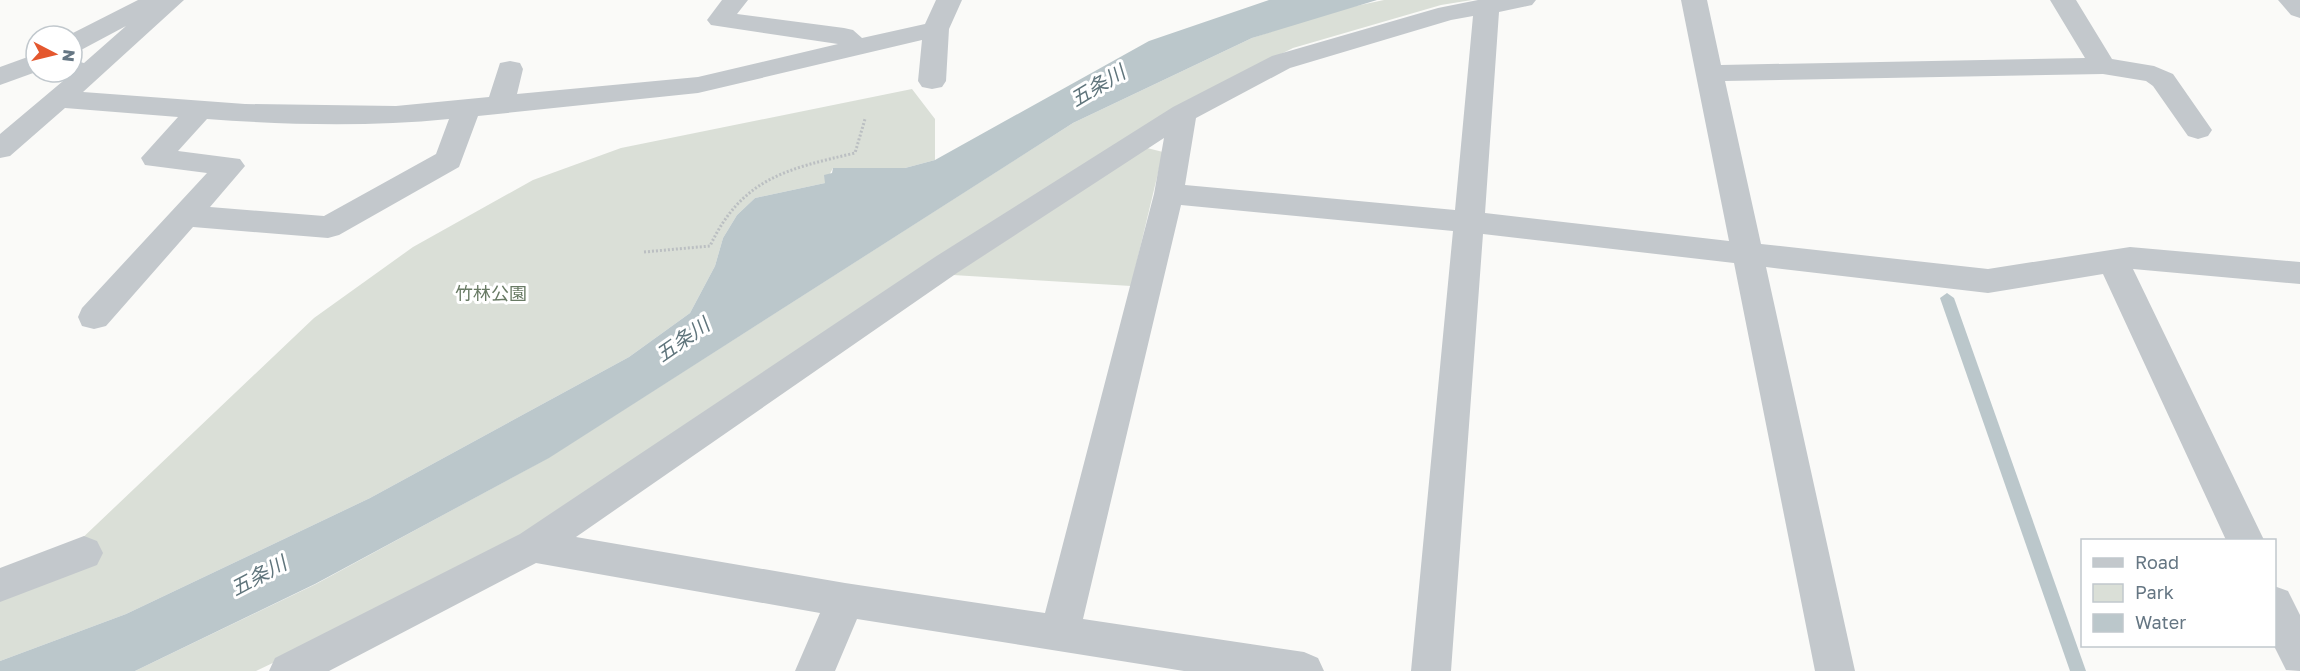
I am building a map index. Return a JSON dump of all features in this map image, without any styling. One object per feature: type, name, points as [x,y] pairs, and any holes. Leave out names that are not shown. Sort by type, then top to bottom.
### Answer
[{"type":"street","points":[[84,38],[155,0]]},
{"type":"street","points":[[84,68],[171,0]]},
{"type":"street","points":[[735,0],[720,20],[844,36],[856,47]]},
{"type":"street","points":[[932,81],[936,28],[949,0]]},
{"type":"street","points":[[289,671],[533,546],[946,265],[1183,113],[1281,62],[1447,13],[1523,0]]},
{"type":"street","points":[[1694,0],[1835,671]]},
{"type":"street","points":[[2063,0],[2103,66]]},
{"type":"street","points":[[2290,0],[2300,10]]},
{"type":"street","points":[[1431,671],[1487,6]]},
{"type":"street","points":[[59,99],[200,110],[396,115],[698,85],[936,28]]},
{"type":"street","points":[[2,74],[24,66]]},
{"type":"street","points":[[1711,73],[2103,66],[2154,74],[2163,80],[2198,130]]},
{"type":"street","points":[[500,106],[510,69]]},
{"type":"street","points":[[0,149],[59,99],[70,84]]},
{"type":"street","points":[[186,216],[328,227],[449,160],[466,109]]},
{"type":"street","points":[[94,316],[230,166],[155,158],[200,110]]},
{"type":"street","points":[[1060,631],[1169,194],[1183,113]]},
{"type":"street","points":[[1169,194],[1469,222],[1988,281],[2130,258],[2300,273]]},
{"type":"street","points":[[2114,261],[2245,539]]},
{"type":"street","points":[[533,546],[845,600],[1060,631],[1304,671]]},
{"type":"street","points":[[0,585],[84,553]]},
{"type":"street","points":[[815,671],[845,600]]},
{"type":"street","points":[[2276,607],[2300,657]]},
{"type":"path","points":[[644,252],[710,246],[722,220],[738,202],[760,185],[779,175],[855,153],[865,119]]},
{"type":"green space","points":[[1384,0],[1472,0],[1441,5],[1293,48],[1186,101],[498,550],[415,595],[256,671],[135,671],[316,584],[548,458],[1073,123],[1252,38],[1337,10]]},
{"type":"green space","name":"竹林公園","points":[[912,89],[935,119],[935,160],[905,168],[833,168],[825,183],[755,198],[737,215],[723,238],[715,266],[690,313],[629,357],[370,498],[126,614],[0,661],[0,601],[76,544],[314,318],[413,247],[533,180],[621,148]]},
{"type":"green space","points":[[1147,148],[1163,152],[1131,286],[953,275]]},
{"type":"water","name":"五条川","points":[[1269,0],[1377,0],[1252,38],[1073,123],[549,458],[315,584],[135,671],[0,671],[0,661],[126,614],[370,498],[629,357],[690,313],[715,266],[723,238],[737,215],[755,198],[825,183],[824,175],[832,173],[833,168],[905,168],[935,160],[1149,41]]},
{"type":"waterway","points":[[1947,298],[2078,671]]}]
